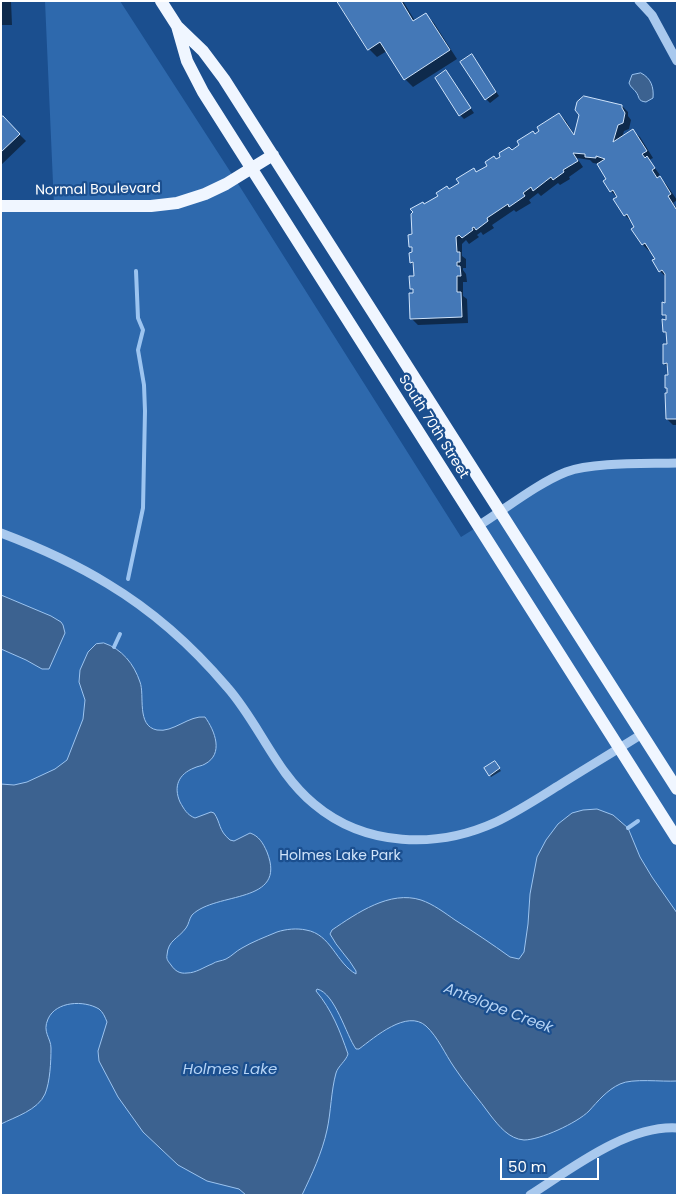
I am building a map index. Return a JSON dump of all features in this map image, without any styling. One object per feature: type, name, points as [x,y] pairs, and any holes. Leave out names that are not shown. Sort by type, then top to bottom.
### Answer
[{"type":"main road","name":"South 70th Street","points":[[160,1],[176,26],[182,48],[193,74],[677,840]]},
{"type":"main road","name":"South 70th Street","points":[[176,26],[192,39],[213,63],[677,789]]},
{"type":"main road","name":"Normal Boulevard","points":[[1,206],[142,206],[171,204],[205,194],[252,169],[273,155]]},
{"type":"street","points":[[639,1],[652,14],[677,61]]},
{"type":"street","points":[[478,526],[544,484],[572,470],[597,466],[677,463]]},
{"type":"street","points":[[1,533],[56,556],[107,583],[154,615],[207,664],[227,686],[297,788],[314,804],[335,819],[371,834],[393,839],[424,840],[451,836],[479,828],[519,810],[642,734]]},
{"type":"street","points":[[530,1195],[620,1141],[653,1129],[677,1128]]},
{"type":"green space","name":"Holmes Lake Park","points":[[45,1],[120,1],[461,537],[566,472],[677,463],[677,1195],[1,1195],[1,206],[54,206]]},
{"type":"water","points":[[641,73],[649,80],[653,90],[653,98],[646,102],[640,100],[629,83],[632,75]]},
{"type":"water","points":[[1,595],[51,616],[63,625],[65,633],[49,669],[42,669],[1,649]]},
{"type":"water","name":"Holmes Lake","points":[[104,643],[122,653],[134,669],[140,682],[142,709],[146,723],[150,727],[157,730],[169,729],[199,717],[205,717],[212,729],[216,748],[211,760],[195,767],[181,777],[177,786],[180,802],[184,809],[195,818],[211,812],[214,813],[223,833],[230,840],[234,841],[250,833],[256,836],[267,852],[271,869],[268,881],[259,889],[217,902],[192,915],[186,928],[169,946],[167,960],[176,970],[184,973],[197,971],[226,959],[240,949],[263,938],[280,931],[295,929],[306,930],[322,937],[343,963],[356,974],[353,966],[330,934],[332,930],[363,910],[398,898],[421,900],[430,904],[510,957],[519,959],[524,952],[530,894],[537,857],[546,840],[558,824],[572,813],[597,809],[613,815],[628,828],[640,857],[677,913],[677,1081],[625,1082],[615,1086],[583,1116],[567,1125],[539,1137],[519,1139],[505,1131],[494,1120],[458,1073],[438,1040],[426,1026],[410,1021],[401,1023],[382,1032],[359,1049],[356,1049],[335,1006],[323,992],[317,989],[316,991],[335,1021],[348,1054],[336,1073],[325,1139],[302,1195],[246,1195],[239,1189],[207,1181],[178,1165],[143,1132],[118,1097],[99,1061],[98,1051],[107,1022],[104,1015],[93,1006],[78,1003],[57,1009],[52,1013],[46,1024],[46,1031],[51,1044],[51,1054],[47,1089],[42,1100],[32,1109],[1,1124],[1,784],[14,785],[27,782],[55,769],[67,760],[83,719],[85,700],[79,682],[80,670],[88,652],[96,644]]},
{"type":"building","points":[[337,1],[401,1],[413,21],[426,13],[450,50],[404,80],[380,42],[368,50]]},
{"type":"building","points":[[472,54],[496,92],[485,100],[460,62]]},
{"type":"building","points":[[446,70],[471,108],[459,116],[435,78]]},
{"type":"building","points":[[584,96],[622,105],[625,113],[623,123],[618,125],[613,142],[633,129],[647,151],[642,154],[645,158],[647,156],[655,168],[652,170],[657,178],[660,176],[671,194],[668,196],[677,208],[677,419],[666,419],[665,393],[667,393],[667,388],[665,388],[665,375],[668,375],[667,363],[663,364],[663,344],[667,344],[666,332],[663,332],[662,319],[666,320],[666,315],[662,315],[662,302],[665,303],[665,274],[662,270],[659,272],[652,260],[655,259],[645,243],[642,245],[631,229],[634,227],[627,214],[624,216],[613,199],[617,197],[613,190],[610,192],[603,181],[606,179],[597,164],[605,159],[596,156],[596,158],[585,157],[585,154],[573,153],[578,161],[563,170],[564,172],[553,180],[551,177],[533,191],[531,187],[523,193],[525,196],[509,207],[508,204],[487,218],[488,221],[476,230],[474,227],[472,228],[473,230],[462,238],[459,235],[456,237],[457,252],[460,252],[460,262],[457,262],[457,266],[460,266],[461,276],[457,276],[457,292],[461,292],[462,317],[410,319],[409,293],[413,293],[413,289],[410,289],[409,276],[414,276],[413,262],[410,263],[409,253],[412,252],[412,247],[409,247],[408,235],[412,234],[411,214],[413,212],[410,209],[438,196],[436,193],[447,186],[449,189],[459,183],[456,179],[474,168],[476,172],[487,166],[485,162],[494,156],[496,159],[500,157],[499,153],[509,147],[512,150],[519,145],[517,141],[533,131],[535,134],[539,131],[537,127],[559,113],[574,135],[579,115],[575,110],[577,102]]},
{"type":"building","points":[[3,116],[20,134],[1,152],[1,118]]},
{"type":"building","points":[[495,761],[500,768],[489,776],[484,768]]},
{"type":"waterway","points":[[128,579],[143,508],[145,411],[144,385],[138,350],[143,330],[138,318],[136,271]]},
{"type":"waterway","points":[[114,647],[120,634]]},
{"type":"waterway","points":[[628,828],[638,821]]},
{"type":"water label","name":"Antelope Creek","points":[[498,1009]]}]
